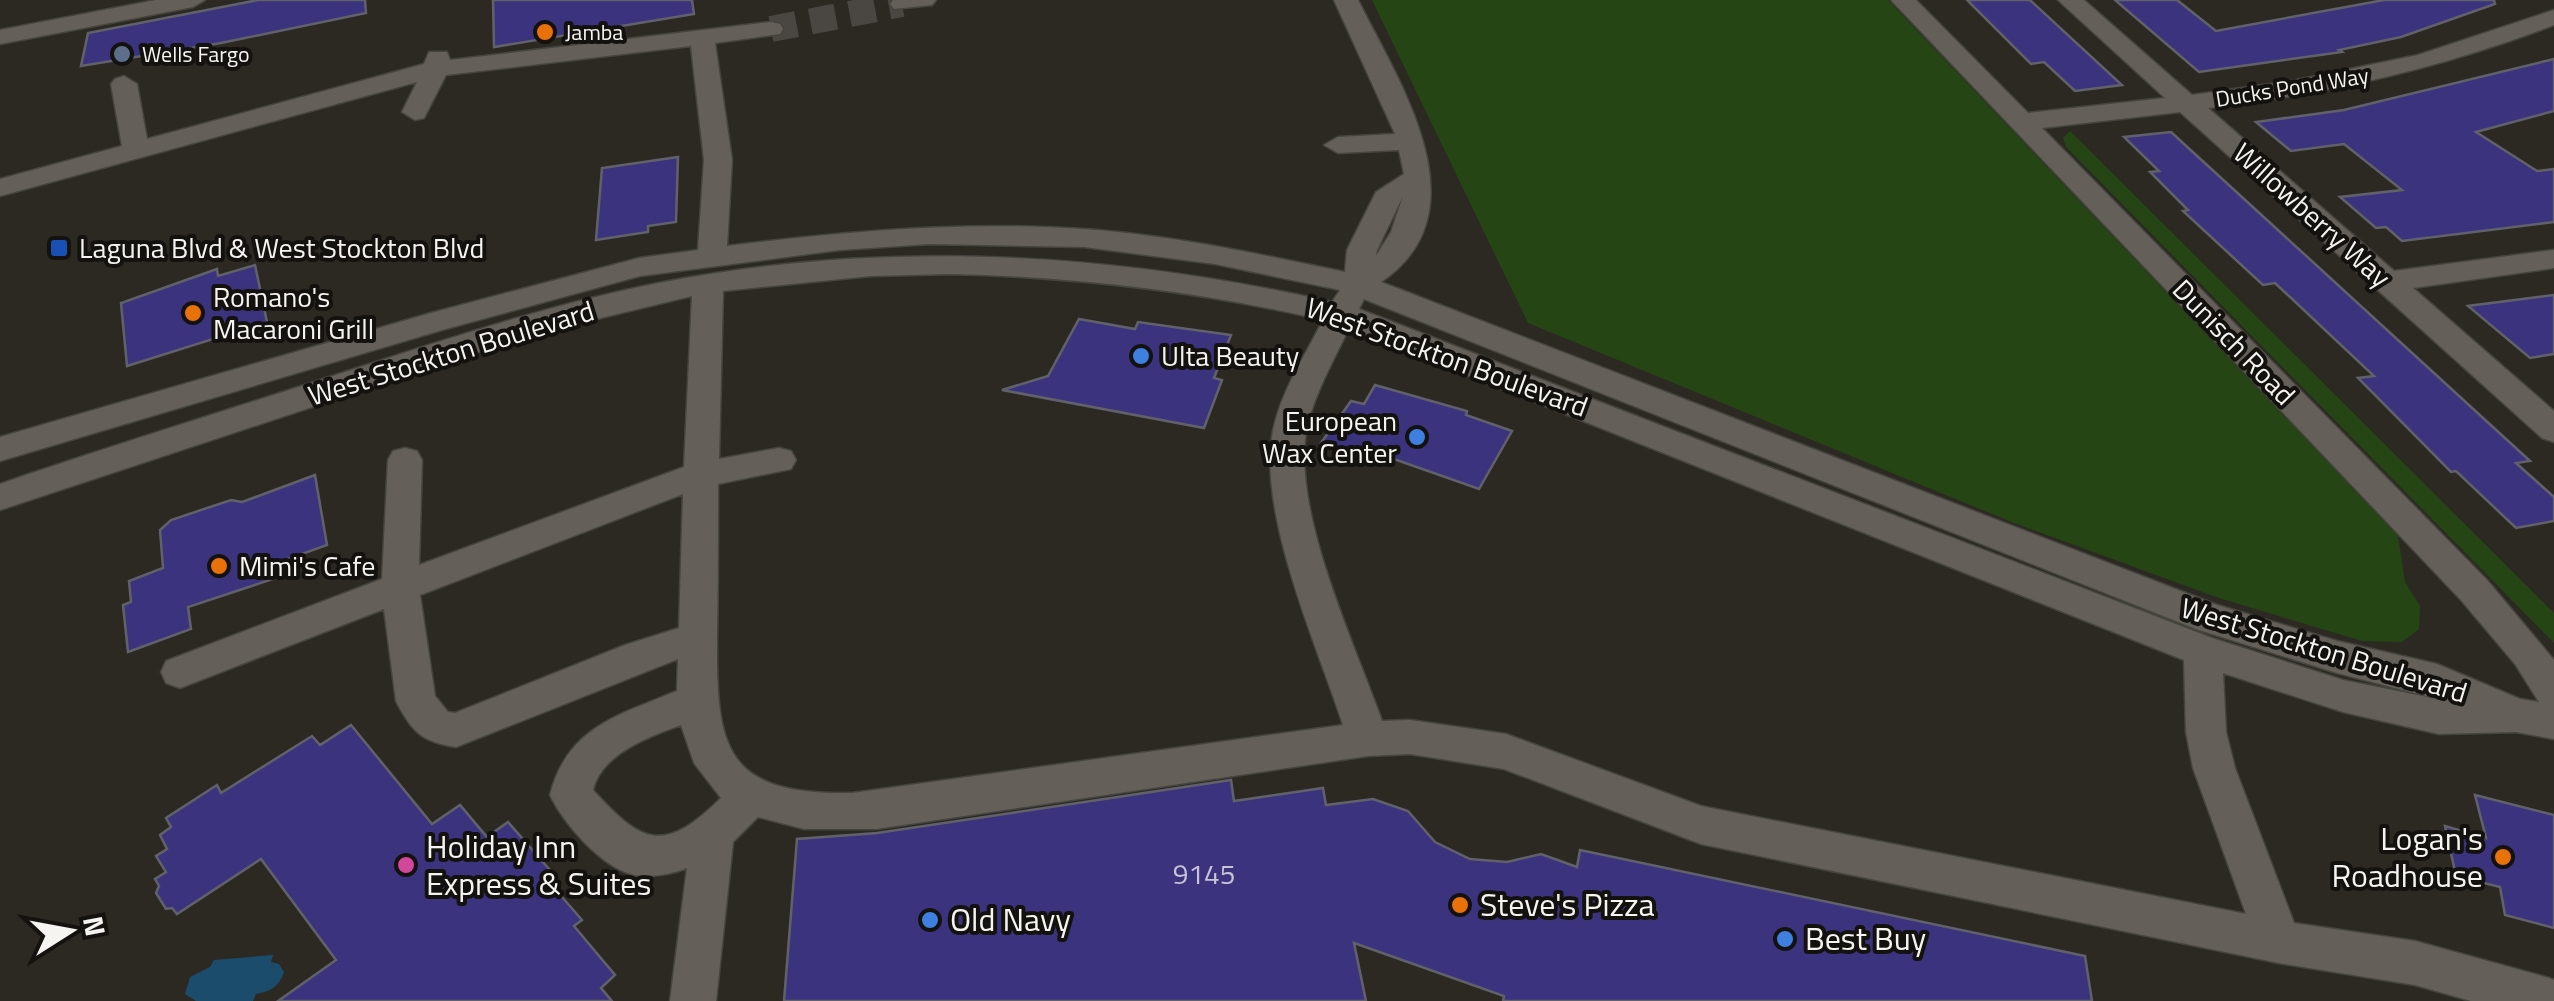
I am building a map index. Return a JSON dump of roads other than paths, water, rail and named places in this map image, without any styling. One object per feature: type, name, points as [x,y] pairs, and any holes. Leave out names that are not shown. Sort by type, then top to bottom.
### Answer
[{"type":"street","points":[[0,37],[193,0]]},
{"type":"street","points":[[1346,0],[1410,141],[1418,178],[1417,204],[1388,261],[1351,299],[1307,376],[1292,414],[1286,451],[1287,491],[1368,739]]},
{"type":"street","name":"Dunisch Road","points":[[1903,0],[2474,590],[2529,653],[2554,692]]},
{"type":"street","name":"Willowberry Way","points":[[2070,0],[2554,430]]},
{"type":"street","points":[[2545,0],[2554,4]]},
{"type":"street","name":"Ducks Pond Way","points":[[2021,122],[2288,90],[2400,69],[2492,42],[2554,16]]},
{"type":"street","points":[[0,188],[437,60],[702,39],[771,28]]},
{"type":"street","points":[[702,39],[718,160],[700,475],[698,700],[705,748],[722,775],[750,796],[822,815],[1368,739],[1410,737],[1506,752],[1701,825],[2280,942],[2415,963],[2549,1001]]},
{"type":"street","points":[[415,112],[437,60]]},
{"type":"street","points":[[124,84],[136,151]]},
{"type":"street","points":[[1338,144],[1410,141]]},
{"type":"street","name":"West Stockton Boulevard","points":[[0,497],[534,322],[710,270],[840,241],[1026,234],[1156,246],[1351,299],[2209,618],[2337,657],[2437,680],[2535,718]]},
{"type":"street","points":[[2387,282],[2554,260]]},
{"type":"street","name":"West Stockton Boulevard","points":[[0,449],[640,267],[710,270]]},
{"type":"street","name":"West Stockton Boulevard","points":[[1351,299],[2203,652],[2343,696],[2439,717],[2535,718]]},
{"type":"street","points":[[406,460],[400,588],[416,701],[436,727],[456,730],[639,656],[697,638]]},
{"type":"street","points":[[180,672],[700,475],[779,460]]},
{"type":"street","points":[[2203,652],[2206,732],[2214,768],[2280,942]]},
{"type":"street","points":[[698,700],[595,748],[572,776],[571,795],[606,834],[636,856],[672,854],[714,834],[750,796]]},
{"type":"street","points":[[693,1001],[714,834]]},
{"type":"water","points":[[273,955],[271,962],[279,964],[284,972],[282,977],[274,987],[256,994],[253,1001],[196,1001],[185,994],[190,977],[210,967],[214,960]]},
{"type":"tunnel","points":[[771,29],[902,4]]},
{"type":"place","name":"Jamba","points":[[545,32]]},
{"type":"place","name":"Wells Fargo","points":[[122,54]]},
{"type":"place","name":"Laguna Blvd & West Stockton Blvd","points":[[59,248]]},
{"type":"place","name":"Romano's Macaroni Grill","points":[[193,313]]},
{"type":"place","name":"Ulta Beauty","points":[[1141,356]]},
{"type":"place","name":"European Wax Center","points":[[1417,437]]},
{"type":"place","name":"Mimi's Cafe","points":[[219,566]]},
{"type":"place","name":"Logan's Roadhouse","points":[[2503,857]]},
{"type":"place","name":"Holiday Inn Express & Suites","points":[[406,865]]},
{"type":"place","name":"Steve's Pizza","points":[[1460,905]]},
{"type":"place","name":"Old Navy","points":[[930,920]]},
{"type":"place","name":"Best Buy","points":[[1785,939]]}]
